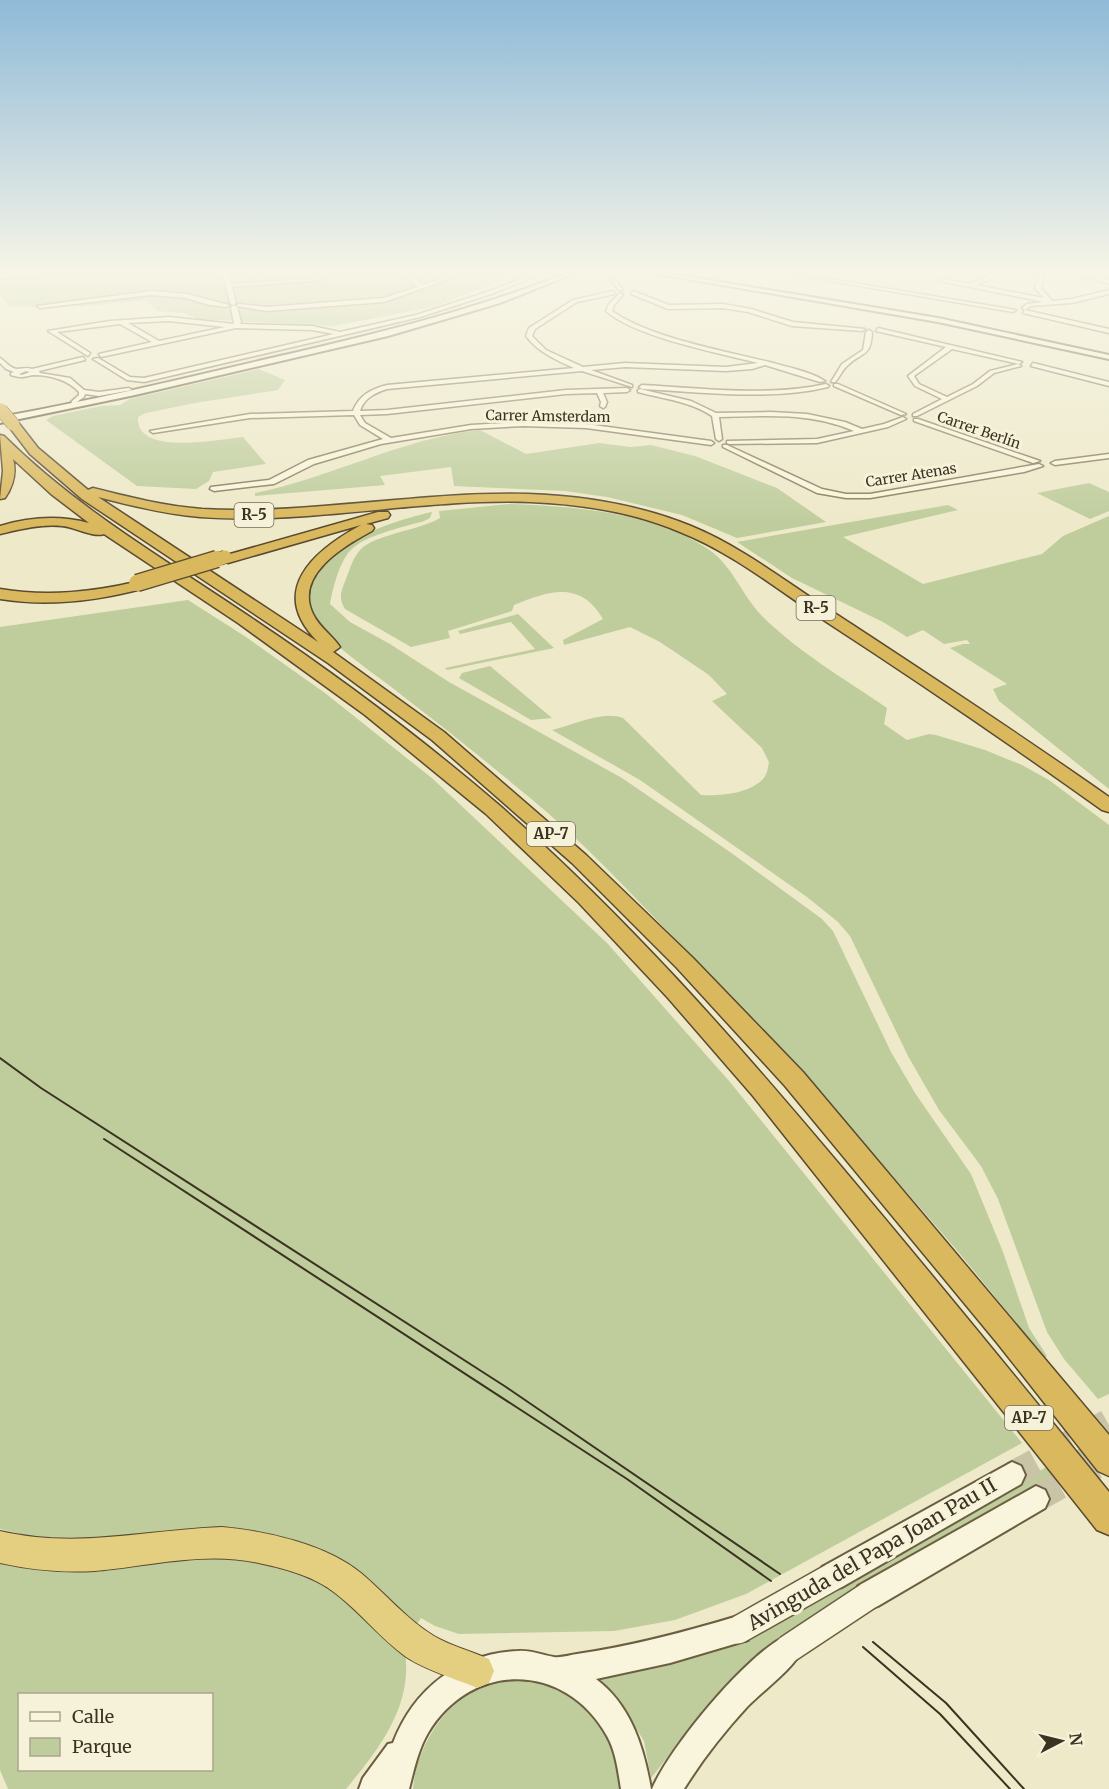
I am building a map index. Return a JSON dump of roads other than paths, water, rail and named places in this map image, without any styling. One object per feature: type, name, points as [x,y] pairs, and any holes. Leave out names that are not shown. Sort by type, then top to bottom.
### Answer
[{"type":"highway","name":"AP-7","points":[[2,420],[87,496],[334,660],[438,736],[579,859],[685,963],[794,1079],[1008,1335],[1109,1460]]},
{"type":"highway","name":"AP-7","points":[[2,420],[55,492],[130,546],[303,660],[389,723],[498,815],[557,870],[680,998],[765,1093],[1109,1518]]},
{"type":"highway","points":[[0,447],[8,461],[10,472],[0,495]]},
{"type":"highway","name":"R-5","points":[[34,451],[90,492],[137,506],[185,513],[254,515],[488,498],[555,499],[609,507],[658,519],[704,538],[873,645],[1109,806]]},
{"type":"highway","name":"R-5","points":[[227,558],[398,509],[488,498]]},
{"type":"highway","points":[[506,501],[415,513],[356,533],[330,549],[317,561],[305,582],[303,605],[308,622],[321,638],[491,773],[537,814],[579,859]]},
{"type":"highway","points":[[0,593],[31,598],[99,594],[403,510],[464,502],[506,501],[564,504],[618,512],[661,524],[716,548],[1109,815]]},
{"type":"highway","points":[[0,530],[30,523],[69,523],[87,527],[130,546]]},
{"type":"highway","points":[[0,1547],[45,1555],[114,1554],[195,1544],[254,1546],[298,1559],[346,1580],[387,1621],[417,1645],[477,1671]]},
{"type":"main road","points":[[2,420],[268,357]]},
{"type":"main road","points":[[2,420],[285,357]]},
{"type":"main road","name":"Avinguda del Papa Joan Pau II","points":[[556,1671],[631,1659],[679,1648],[738,1630],[1012,1475]]},
{"type":"main road","name":"Avinguda del Papa Joan Pau II","points":[[667,1789],[686,1756],[740,1692],[788,1649],[868,1596],[1036,1499]]},
{"type":"main road","points":[[374,1789],[405,1747],[423,1714],[448,1688],[477,1671],[499,1665],[521,1663],[556,1671],[588,1690],[614,1720],[631,1758],[636,1789]]},
{"type":"main road","points":[[394,1789],[405,1747]]},
{"type":"street","points":[[35,372],[84,357]]},
{"type":"street","points":[[100,357],[134,381],[240,357]]},
{"type":"street","points":[[559,357],[628,388]]},
{"type":"street","points":[[745,357],[824,383]]},
{"type":"street","points":[[835,383],[843,366],[856,357]]},
{"type":"street","points":[[936,357],[911,376],[917,385],[947,399]]},
{"type":"street","points":[[995,357],[1109,384]]},
{"type":"street","points":[[0,360],[8,368],[69,380],[78,385],[82,396],[74,402]]},
{"type":"street","points":[[356,413],[363,398],[387,387],[640,364],[736,369],[765,363]]},
{"type":"street","points":[[915,417],[980,382],[992,372],[1019,364]]},
{"type":"street","points":[[153,431],[249,416],[356,413],[628,388],[756,392],[803,390],[824,383],[835,383],[903,417]]},
{"type":"street","points":[[641,389],[695,405],[715,415],[812,415],[833,419],[860,431]]},
{"type":"street","points":[[82,392],[99,394],[129,390]]},
{"type":"street","points":[[599,391],[604,402],[603,406]]},
{"type":"street","points":[[356,413],[362,424],[389,440]]},
{"type":"street","points":[[715,415],[724,442],[817,441],[860,431],[903,417]]},
{"type":"street","name":"Carrer Berlín","points":[[903,417],[915,417],[1037,463]]},
{"type":"street","name":"Carrer Amsterdam","points":[[214,489],[276,481],[311,462],[389,440],[471,427],[539,424],[620,429],[711,443],[724,442]]},
{"type":"street","name":"Carrer Atenas","points":[[724,442],[819,491],[852,497],[881,495],[1024,470],[1037,463]]},
{"type":"street","points":[[1037,463],[1045,460],[1055,463],[1109,456]]},
{"type":"tunnel","points":[[1012,1475],[1109,1422]]},
{"type":"tunnel","points":[[1036,1499],[1109,1458]]},
{"type":"tram line","points":[[0,1058],[41,1088],[506,1387],[780,1574]]},
{"type":"tram line","points":[[104,1139],[627,1479],[771,1581]]},
{"type":"tram line","points":[[873,1642],[946,1703],[1024,1789]]},
{"type":"tram line","points":[[863,1647],[940,1714],[1010,1789]]}]
